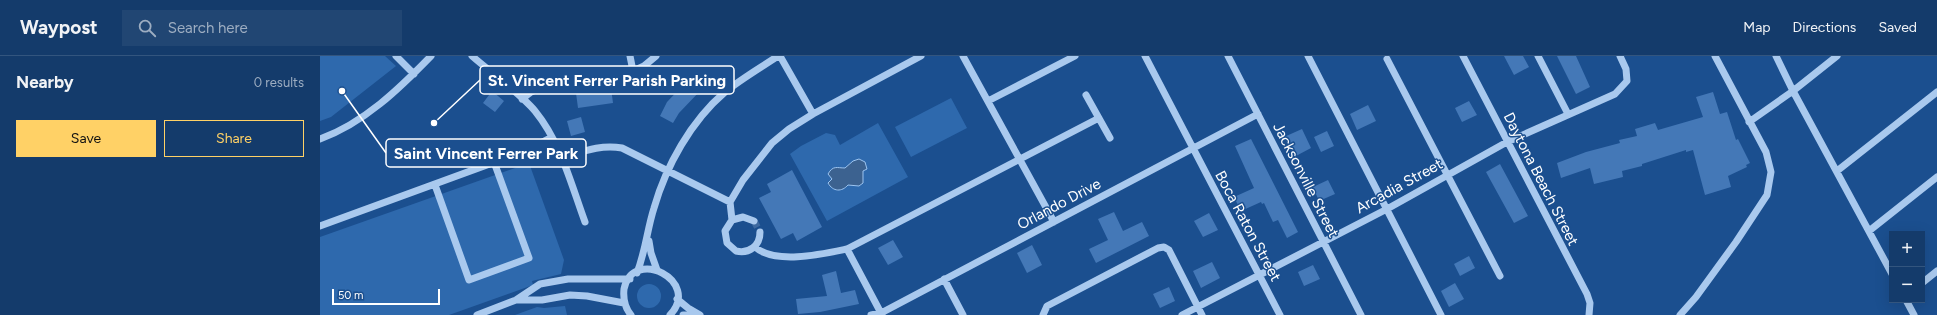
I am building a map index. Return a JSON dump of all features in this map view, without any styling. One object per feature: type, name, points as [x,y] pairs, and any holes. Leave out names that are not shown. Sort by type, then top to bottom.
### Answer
[{"type":"street","points":[[396,56],[414,74]]},
{"type":"street","points":[[320,139],[333,135],[379,106],[431,56]]},
{"type":"street","points":[[472,56],[534,109],[552,137],[562,158],[585,222]]},
{"type":"street","points":[[630,56],[633,71]]},
{"type":"street","points":[[522,99],[531,92],[545,86],[633,71],[644,66],[656,56]]},
{"type":"street","points":[[631,315],[624,303],[625,286],[637,272],[649,235],[654,208],[667,170],[700,118],[725,93],[779,56],[813,114]]},
{"type":"street","points":[[732,220],[730,202],[743,180],[772,144],[789,129],[813,114],[921,56]]},
{"type":"street","points":[[963,56],[1054,222]]},
{"type":"street","points":[[988,101],[1074,56]]},
{"type":"street","name":"Boca Raton Street","points":[[1145,56],[1280,315]]},
{"type":"street","name":"Jacksonville Street","points":[[1228,56],[1361,315]]},
{"type":"street","points":[[1308,56],[1441,315]]},
{"type":"street","name":"Daytona Beach Street","points":[[1463,56],[1587,294],[1590,304],[1589,315]]},
{"type":"street","points":[[1538,56],[1568,114]]},
{"type":"street","name":"Arcadia Street","points":[[1182,315],[1387,209],[1507,142],[1615,94],[1627,81],[1626,69],[1620,56]]},
{"type":"street","points":[[1680,315],[1736,242],[1767,195],[1772,172],[1766,152],[1715,56]]},
{"type":"street","points":[[1776,56],[1793,91],[1889,268]]},
{"type":"street","points":[[1749,122],[1793,91],[1837,56]]},
{"type":"street","points":[[1387,59],[1500,276]]},
{"type":"street","points":[[1837,171],[1937,92]]},
{"type":"street","points":[[1086,95],[1110,138]]},
{"type":"street","name":"Orlando Drive","points":[[872,315],[882,314],[944,279],[1258,114]]},
{"type":"street","points":[[755,247],[760,251],[773,256],[823,254],[847,249],[1099,118]]},
{"type":"street","points":[[320,226],[435,185],[524,151],[552,137]]},
{"type":"street","points":[[562,158],[598,147],[610,146],[622,148],[730,202]]},
{"type":"street","points":[[435,185],[470,280],[529,258],[494,162]]},
{"type":"street","points":[[1869,231],[1937,177]]},
{"type":"street","points":[[754,221],[743,217],[732,220],[727,227],[725,235],[730,246],[740,252],[749,251],[755,247],[759,240],[760,232]]},
{"type":"street","points":[[649,235],[651,253],[656,270]]},
{"type":"street","points":[[1043,315],[1047,306],[1158,248],[1164,247],[1169,250],[1202,315]]},
{"type":"street","points":[[847,249],[882,314]]},
{"type":"street","points":[[637,272],[650,269],[656,270],[670,277],[677,291],[678,299],[676,306],[670,315]]},
{"type":"street","points":[[1925,281],[1937,271]]},
{"type":"street","points":[[477,315],[516,300],[540,284],[568,279],[630,279]]},
{"type":"street","points":[[944,279],[963,315]]},
{"type":"street","points":[[516,300],[542,300],[570,295],[587,296],[624,303]]},
{"type":"street","points":[[678,299],[688,308],[700,315]]},
{"type":"street","points":[[1908,303],[1914,315]]},
{"type":"street","points":[[683,315],[694,315]]},
{"type":"shaded area","points":[[320,56],[385,56],[396,66],[331,117],[320,121]]},
{"type":"shaded area","points":[[951,98],[967,128],[911,157],[895,127]]},
{"type":"shaded area","points":[[878,123],[908,177],[827,221],[790,154],[801,146],[826,133],[835,135],[840,145]]},
{"type":"shaded area","points":[[859,159],[865,162],[867,169],[863,171],[863,183],[859,186],[848,185],[840,190],[830,186],[828,183],[832,179],[828,174],[832,169],[845,168],[853,161]]},
{"type":"shaded area","points":[[529,163],[564,260],[561,274],[532,281],[533,285],[449,315],[320,315],[320,237]]},
{"type":"shaded area","points":[[649,284],[658,287],[661,296],[658,305],[649,308],[640,305],[637,296],[640,287]]},
{"type":"shaded area","points":[[565,306],[567,315],[515,315],[537,307],[544,308]]},
{"type":"building","points":[[1504,56],[1523,56],[1529,67],[1514,75]]},
{"type":"building","points":[[1557,56],[1576,56],[1590,87],[1576,94]]},
{"type":"building","points":[[688,80],[700,91],[679,113],[673,123],[660,116],[667,102]]},
{"type":"building","points":[[611,88],[613,103],[578,108],[576,93]]},
{"type":"building","points":[[492,91],[504,101],[495,112],[483,103]]},
{"type":"building","points":[[1713,92],[1720,114],[1727,112],[1736,140],[1738,139],[1750,163],[1746,165],[1747,167],[1728,176],[1731,187],[1705,195],[1693,150],[1686,152],[1686,150],[1642,164],[1642,166],[1622,171],[1623,177],[1594,184],[1590,168],[1561,178],[1557,163],[1586,152],[1620,143],[1619,140],[1637,136],[1635,129],[1655,123],[1658,130],[1703,117],[1696,97]]},
{"type":"building","points":[[1469,101],[1477,115],[1462,122],[1455,108]]},
{"type":"building","points":[[1368,105],[1376,121],[1357,130],[1350,114]]},
{"type":"building","points":[[581,117],[585,132],[571,136],[567,121]]},
{"type":"building","points":[[1302,129],[1311,148],[1294,157],[1284,137]]},
{"type":"building","points":[[1327,131],[1334,146],[1321,152],[1314,137]]},
{"type":"building","points":[[1251,139],[1298,232],[1287,238],[1278,220],[1273,222],[1264,203],[1262,204],[1261,202],[1241,211],[1234,197],[1254,188],[1235,146]]},
{"type":"building","points":[[1500,164],[1528,216],[1514,223],[1486,172]]},
{"type":"building","points":[[792,170],[822,227],[797,241],[793,233],[781,239],[759,198],[771,192],[767,184]]},
{"type":"building","points":[[1328,180],[1335,194],[1319,201],[1313,187]]},
{"type":"building","points":[[1114,212],[1123,231],[1142,222],[1149,236],[1096,263],[1089,249],[1108,240],[1098,219]]},
{"type":"building","points":[[1209,213],[1218,230],[1203,237],[1194,221]]},
{"type":"building","points":[[893,240],[903,257],[888,265],[878,248]]},
{"type":"building","points":[[1032,245],[1042,265],[1027,273],[1017,253]]},
{"type":"building","points":[[1469,256],[1475,268],[1460,276],[1454,264]]},
{"type":"building","points":[[1212,262],[1220,278],[1201,288],[1193,271]]},
{"type":"building","points":[[1313,265],[1320,279],[1304,286],[1298,272]]},
{"type":"building","points":[[836,271],[841,293],[855,290],[859,304],[820,312],[798,314],[796,299],[827,296],[822,275]]},
{"type":"building","points":[[1455,283],[1464,299],[1449,307],[1441,291]]},
{"type":"building","points":[[1169,287],[1175,301],[1160,308],[1153,294]]},
{"type":"tunnel","points":[[754,221],[760,232]]},
{"type":"place","name":"Saint Vincent Ferrer Park","points":[[342,91]]},
{"type":"place","name":"St. Vincent Ferrer Parish Parking","points":[[434,123]]}]
